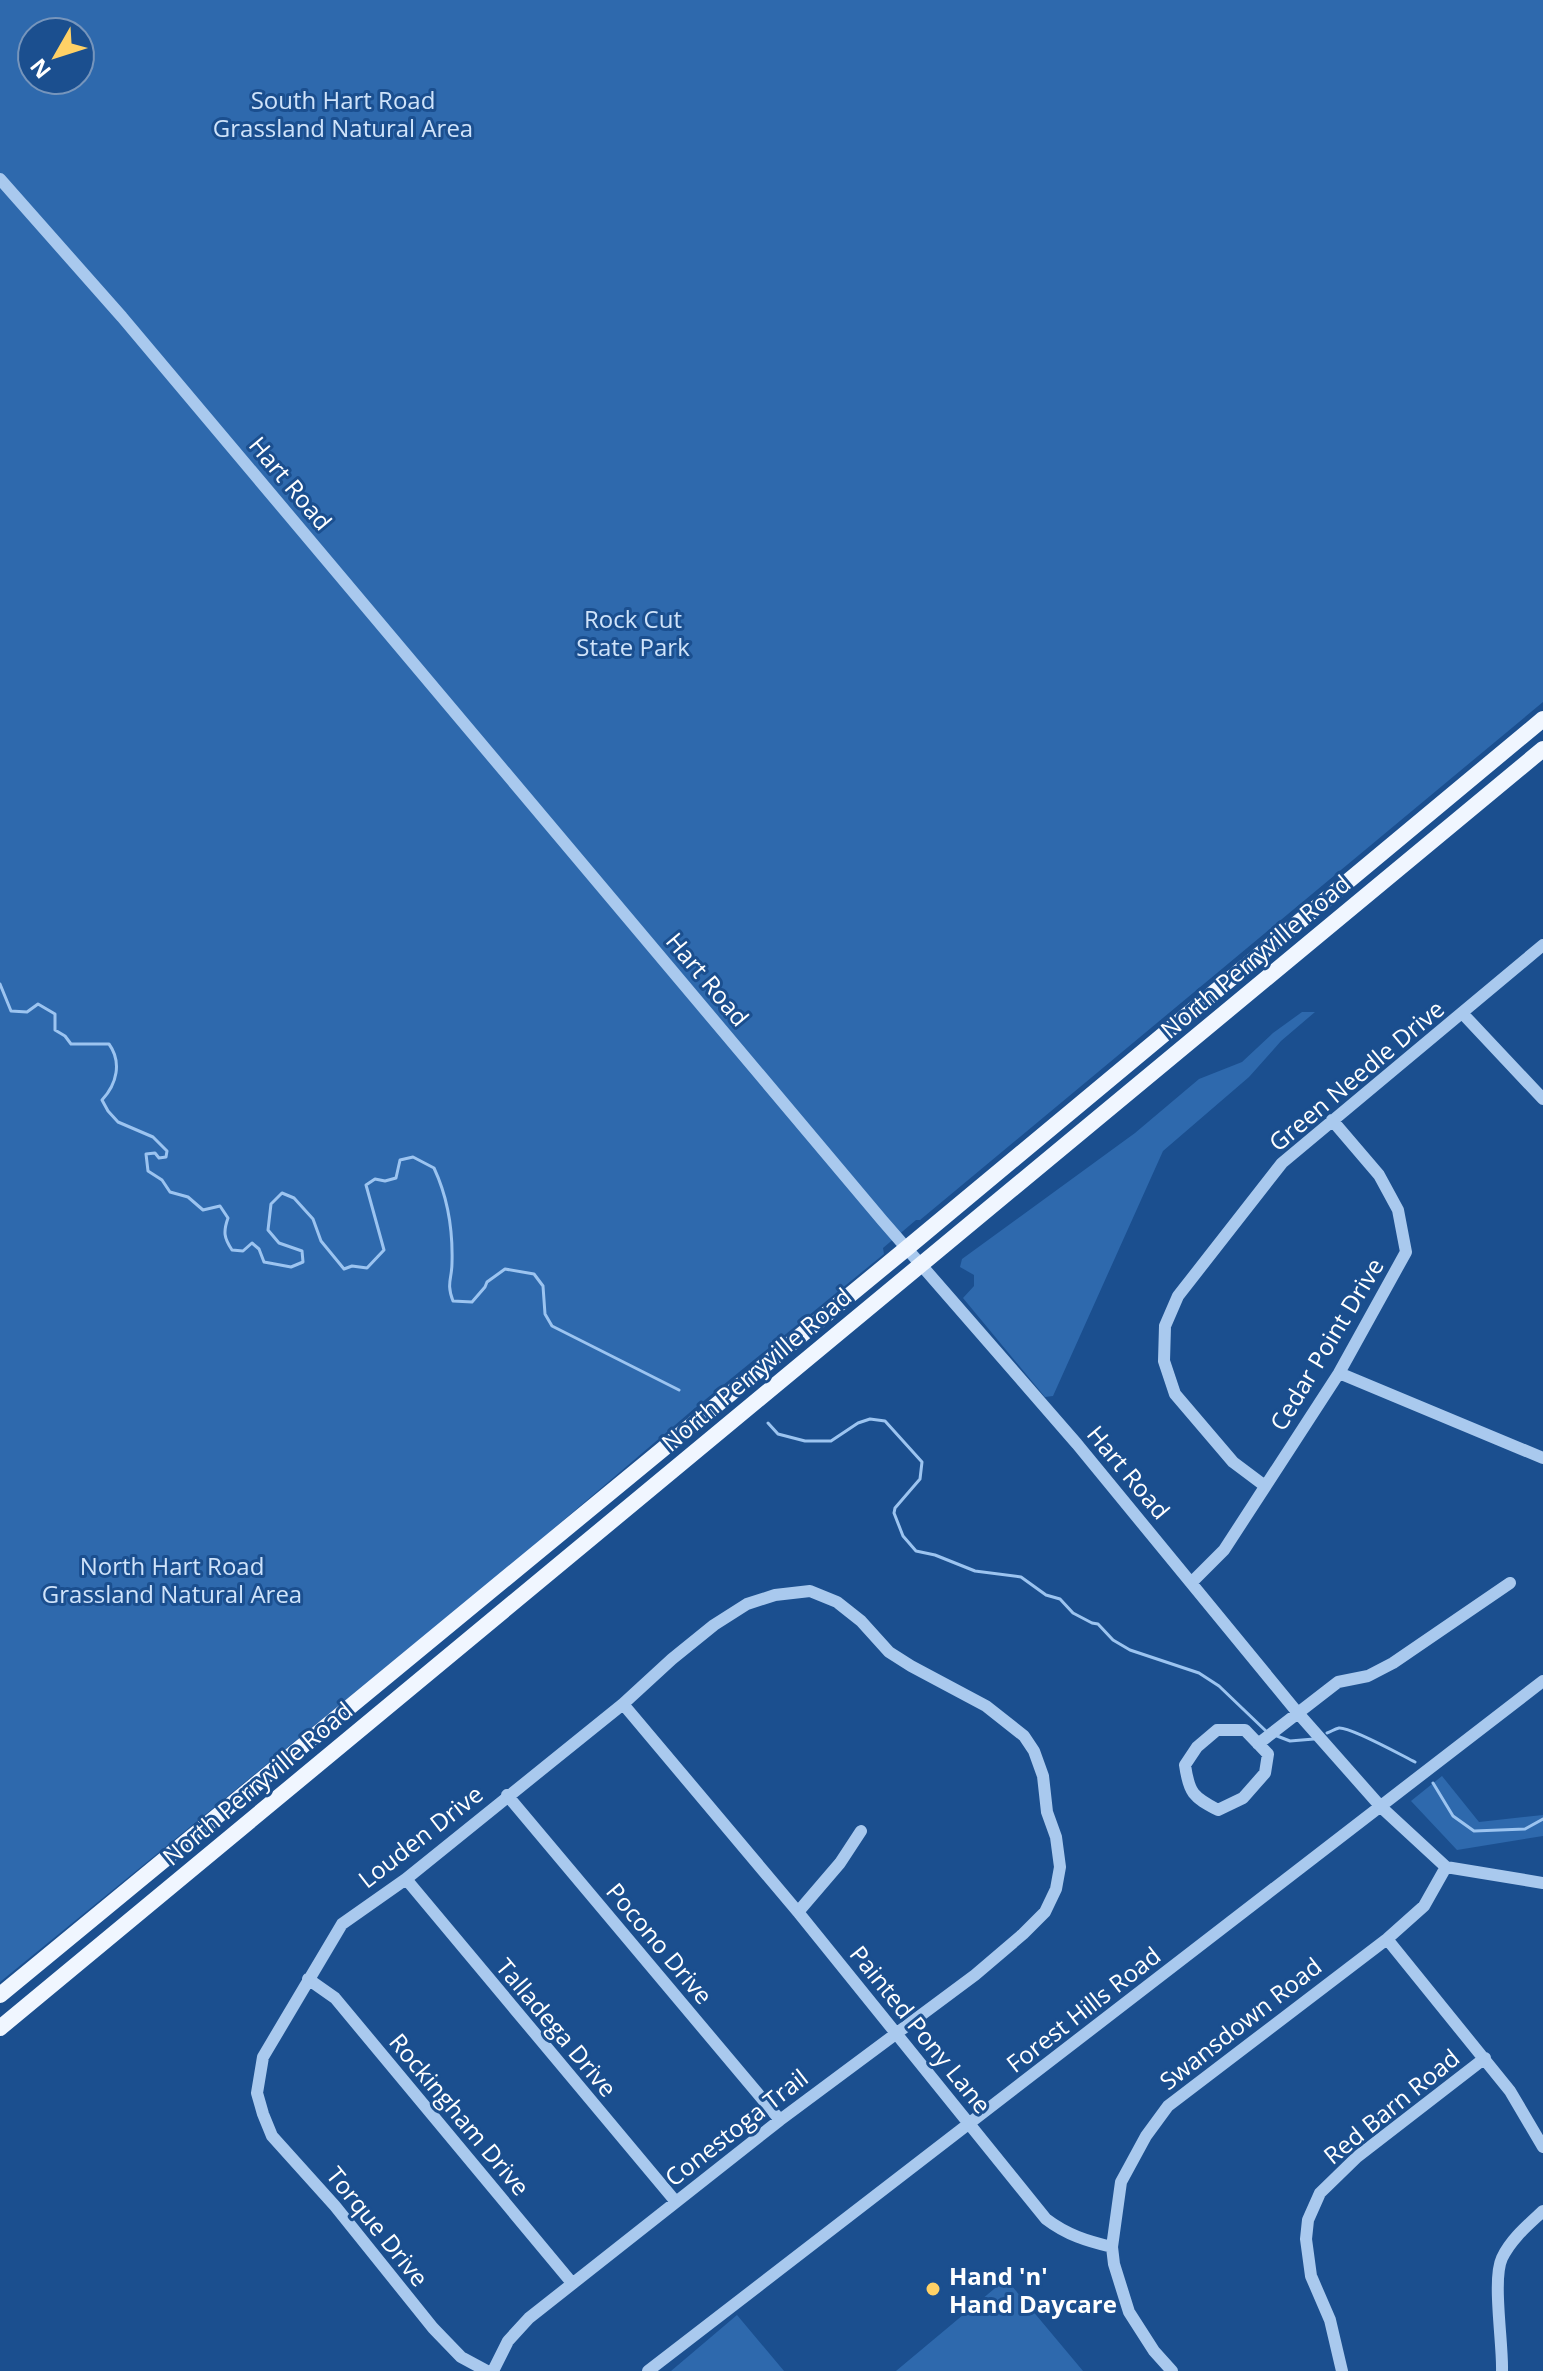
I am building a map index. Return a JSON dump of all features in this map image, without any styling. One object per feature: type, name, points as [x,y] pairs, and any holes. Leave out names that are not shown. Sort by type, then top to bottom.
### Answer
[{"type":"main road","name":"North Perryville Road","points":[[0,1995],[1543,719]]},
{"type":"main road","name":"North Perryville Road","points":[[0,2028],[1543,749]]},
{"type":"main road","points":[[0,2008],[27,1984],[40,1962]]},
{"type":"street","name":"Hart Road","points":[[0,179],[143,341],[907,1248],[1012,1367],[1297,1712],[1381,1807],[1446,1867]]},
{"type":"street","name":"Green Needle Drive","points":[[1265,1486],[1233,1462],[1175,1394],[1164,1361],[1165,1326],[1178,1296],[1282,1163],[1543,945]]},
{"type":"street","points":[[1463,1014],[1543,1099]]},
{"type":"street","name":"Cedar Point Drive","points":[[1192,1582],[1224,1550],[1339,1373],[1406,1252],[1398,1210],[1379,1175],[1332,1120]]},
{"type":"street","points":[[1339,1373],[1543,1458]]},
{"type":"street","points":[[1258,1744],[1338,1682],[1368,1676],[1393,1663],[1510,1583]]},
{"type":"street","name":"Louden Drive","points":[[257,2093],[263,2057],[342,1924],[406,1879],[623,1704],[714,1625],[747,1604],[775,1595],[810,1591],[837,1602],[900,1659],[986,1706],[1024,1736],[1034,1751],[1043,1776],[1047,1812],[1056,1837],[1060,1867],[1056,1889],[1045,1912],[1023,1934]]},
{"type":"street","name":"Forest Hills Road","points":[[648,2371],[1543,1681]]},
{"type":"street","name":"Painted Pony Lane","points":[[623,1704],[798,1912],[1046,2219],[1072,2235],[1112,2247]]},
{"type":"street","points":[[1217,1730],[1245,1730],[1258,1744],[1268,1754],[1265,1773],[1243,1798],[1218,1810],[1196,1799],[1188,1784],[1185,1765],[1197,1747],[1217,1730]]},
{"type":"street","name":"Pocono Drive","points":[[507,1795],[780,2120]]},
{"type":"street","points":[[798,1912],[840,1863],[861,1831]]},
{"type":"street","points":[[1446,1867],[1543,1883]]},
{"type":"street","name":"Swansdown Road","points":[[1112,2247],[1121,2182],[1146,2136],[1168,2106],[1387,1939],[1424,1906],[1446,1867]]},
{"type":"street","name":"Talladega Drive","points":[[406,1879],[676,2202]]},
{"type":"street","name":"Conestoga Trail","points":[[493,2371],[508,2341],[529,2318],[780,2120],[975,1975],[1023,1934]]},
{"type":"street","points":[[1387,1939],[1510,2091],[1543,2147]]},
{"type":"street","name":"Rockingham Drive","points":[[308,1979],[335,1998],[572,2283]]},
{"type":"street","name":"Red Barn Road","points":[[1342,2371],[1330,2320],[1311,2276],[1306,2239],[1308,2220],[1320,2193],[1357,2157],[1485,2058]]},
{"type":"street","name":"Torque Drive","points":[[257,2093],[272,2136],[335,2206],[433,2328],[461,2357],[487,2371]]},
{"type":"street","points":[[1502,2371],[1498,2295],[1501,2260],[1521,2231],[1543,2211]]},
{"type":"street","points":[[1112,2247],[1129,2312],[1154,2351],[1172,2371]]},
{"type":"green space","name":"Rock Cut State Park","points":[[0,0],[1543,0],[1543,702],[920,1220],[916,1220],[883,1248],[884,1254],[695,1408],[511,1565],[0,1982]]},
{"type":"green space","points":[[1302,1012],[1315,1012],[1281,1041],[1249,1077],[1163,1151],[1053,1396],[1045,1397],[963,1298],[974,1286],[974,1275],[960,1267],[962,1259],[1135,1133],[1199,1079],[1242,1062],[1273,1033]]},
{"type":"green space","points":[[1442,1776],[1479,1822],[1543,1815],[1543,1836],[1457,1850],[1411,1801]]},
{"type":"green space","points":[[1006,2279],[1083,2371],[896,2371]]},
{"type":"green space","points":[[737,2315],[784,2371],[671,2371]]},
{"type":"waterway","points":[[0,984],[11,1011],[27,1012],[38,1004],[55,1014],[55,1030],[71,1044],[109,1044],[116,1058],[116,1073],[102,1100],[108,1111],[118,1122],[153,1137],[167,1151],[166,1157],[146,1154],[148,1171],[162,1180],[170,1192],[188,1197],[203,1210],[220,1206],[228,1218],[225,1235],[232,1250],[243,1251],[252,1243],[259,1249],[264,1262],[291,1267],[303,1262],[302,1251],[279,1243],[268,1230],[271,1204],[282,1193],[294,1198],[313,1219],[321,1241],[344,1269],[352,1266],[367,1268],[384,1250],[366,1185],[375,1179],[385,1181],[396,1178],[400,1160],[413,1157],[434,1168],[446,1202],[452,1238],[450,1285],[453,1301],[472,1302],[487,1282],[505,1269],[534,1274],[543,1286],[545,1314],[552,1326],[679,1390]]},
{"type":"waterway","points":[[768,1423],[778,1434],[805,1441],[831,1441],[858,1423],[870,1419],[885,1421],[922,1462],[920,1479],[894,1513],[903,1536],[916,1551],[975,1571],[1021,1577],[1046,1595],[1060,1599],[1073,1613],[1098,1624],[1113,1640],[1130,1650],[1199,1673],[1219,1686],[1267,1732]]},
{"type":"waterway","points":[[1327,1733],[1345,1729],[1415,1762]]},
{"type":"waterway","points":[[1277,1736],[1290,1741],[1314,1739]]},
{"type":"waterway","points":[[1433,1783],[1453,1816],[1474,1831],[1525,1829],[1543,1819]]},
{"type":"place","name":"Hand 'n' Hand Daycare","points":[[933,2289]]},
{"type":"park label","name":"South Hart Road Grassland Natural Area","points":[[343,113]]},
{"type":"park label","name":"North Hart Road Grassland Natural Area","points":[[172,1579]]}]
